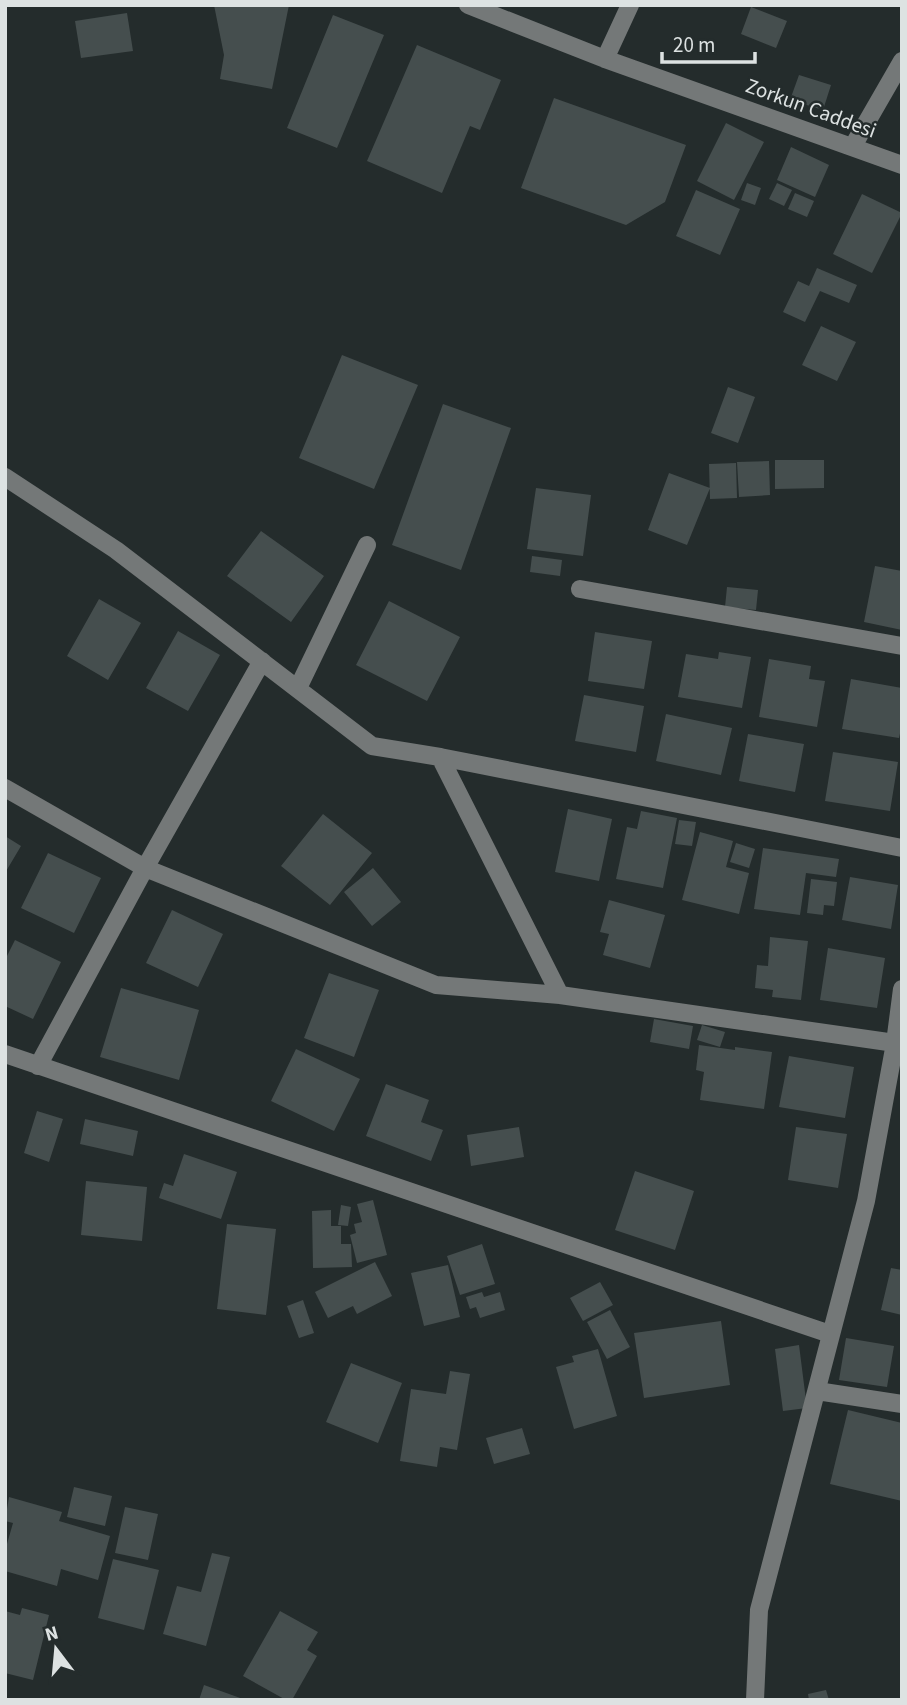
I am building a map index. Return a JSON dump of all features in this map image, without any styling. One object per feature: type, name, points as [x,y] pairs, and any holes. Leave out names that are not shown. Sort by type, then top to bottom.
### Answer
[{"type":"street","name":"Zorkun Caddesi","points":[[468,5],[605,59],[902,165]]},
{"type":"street","points":[[605,59],[630,5]]},
{"type":"street","points":[[853,146],[902,61]]},
{"type":"street","points":[[5,477],[116,550],[372,746],[902,848]]},
{"type":"street","points":[[298,688],[367,545]]},
{"type":"street","points":[[580,589],[902,646]]},
{"type":"street","points":[[38,1066],[145,868],[262,661]]},
{"type":"street","points":[[440,757],[560,995]]},
{"type":"street","points":[[5,788],[145,868],[436,985],[560,995],[895,1043]]},
{"type":"street","points":[[755,1700],[759,1610],[866,1201],[895,1043],[902,989]]},
{"type":"street","points":[[5,1054],[830,1334]]},
{"type":"street","points":[[817,1391],[902,1404]]},
{"type":"building","points":[[214,5],[289,5],[272,89],[220,79],[224,55]]},
{"type":"building","points":[[751,7],[787,21],[776,48],[741,34]]},
{"type":"building","points":[[127,13],[133,51],[81,58],[75,21]]},
{"type":"building","points":[[333,15],[384,35],[337,148],[287,128]]},
{"type":"building","points":[[417,45],[501,80],[480,130],[470,126],[442,193],[367,161]]},
{"type":"building","points":[[799,75],[831,85],[823,110],[790,100]]},
{"type":"building","points":[[554,98],[686,145],[665,202],[626,225],[521,188]]},
{"type":"building","points":[[726,123],[764,142],[734,200],[697,181]]},
{"type":"building","points":[[791,147],[829,165],[815,197],[777,180]]},
{"type":"building","points":[[747,183],[761,188],[755,205],[741,200]]},
{"type":"building","points":[[777,183],[792,190],[784,206],[769,199]]},
{"type":"building","points":[[696,190],[740,209],[720,255],[676,236]]},
{"type":"building","points":[[795,193],[814,201],[807,217],[788,209]]},
{"type":"building","points":[[862,194],[902,213],[872,273],[833,254]]},
{"type":"building","points":[[817,268],[857,285],[849,303],[820,291],[805,322],[783,312],[798,281],[809,286]]},
{"type":"building","points":[[821,326],[856,342],[837,381],[802,365]]},
{"type":"building","points":[[342,355],[418,385],[374,489],[299,458]]},
{"type":"building","points":[[728,387],[755,397],[738,443],[711,433]]},
{"type":"building","points":[[443,404],[511,428],[461,570],[392,545]]},
{"type":"building","points":[[775,460],[824,460],[824,488],[775,489]]},
{"type":"building","points":[[769,461],[770,495],[739,497],[737,462]]},
{"type":"building","points":[[736,463],[737,498],[710,499],[709,464]]},
{"type":"building","points":[[669,473],[710,488],[687,545],[648,530]]},
{"type":"building","points":[[536,488],[591,495],[583,556],[527,549]]},
{"type":"building","points":[[261,531],[324,576],[291,622],[227,576]]},
{"type":"building","points":[[532,556],[562,560],[560,576],[530,572]]},
{"type":"building","points":[[875,566],[902,571],[902,630],[864,622]]},
{"type":"building","points":[[727,587],[758,590],[756,610],[725,607]]},
{"type":"building","points":[[99,599],[141,623],[108,680],[67,656]]},
{"type":"building","points":[[389,601],[460,637],[427,701],[356,665]]},
{"type":"building","points":[[178,631],[220,655],[188,711],[146,688]]},
{"type":"building","points":[[595,632],[652,641],[644,689],[588,681]]},
{"type":"building","points":[[719,652],[751,657],[742,708],[678,697],[686,654],[718,659]]},
{"type":"building","points":[[769,659],[811,666],[809,679],[825,681],[817,727],[759,717]]},
{"type":"building","points":[[851,679],[902,688],[902,724],[899,738],[842,729]]},
{"type":"building","points":[[584,695],[644,706],[636,752],[575,741]]},
{"type":"building","points":[[666,714],[732,728],[721,775],[656,761]]},
{"type":"building","points":[[748,734],[804,744],[795,792],[739,781]]},
{"type":"building","points":[[833,752],[898,762],[890,811],[825,801]]},
{"type":"building","points":[[568,809],[612,819],[599,881],[555,872]]},
{"type":"building","points":[[641,811],[677,818],[663,888],[616,879],[627,827],[637,829]]},
{"type":"building","points":[[323,814],[372,853],[330,905],[281,866]]},
{"type":"building","points":[[679,820],[696,822],[692,846],[675,844]]},
{"type":"building","points":[[700,832],[733,841],[726,867],[749,873],[739,914],[682,900]]},
{"type":"building","points":[[5,836],[21,846],[5,873]]},
{"type":"building","points":[[736,843],[755,849],[749,868],[730,862]]},
{"type":"building","points":[[763,848],[839,859],[836,877],[806,873],[800,915],[754,909]]},
{"type":"building","points":[[48,853],[101,878],[74,933],[21,908]]},
{"type":"building","points":[[373,868],[401,902],[372,926],[344,892]]},
{"type":"building","points":[[850,877],[898,885],[891,929],[842,920]]},
{"type":"building","points":[[811,879],[837,882],[834,906],[824,905],[823,915],[807,913]]},
{"type":"building","points":[[609,900],[665,915],[650,968],[603,955],[609,934],[600,932]]},
{"type":"building","points":[[172,910],[223,934],[198,987],[146,963]]},
{"type":"building","points":[[770,937],[808,941],[801,1000],[772,997],[773,990],[755,988],[757,965],[768,966]]},
{"type":"building","points":[[15,940],[61,962],[33,1019],[5,1006],[5,960]]},
{"type":"building","points":[[828,948],[885,958],[877,1008],[820,1000]]},
{"type":"building","points":[[329,973],[379,990],[354,1057],[304,1038]]},
{"type":"building","points":[[121,988],[199,1010],[179,1080],[100,1057]]},
{"type":"building","points":[[654,1019],[693,1026],[689,1049],[650,1042]]},
{"type":"building","points":[[702,1025],[725,1032],[720,1047],[697,1040]]},
{"type":"building","points":[[699,1045],[772,1052],[764,1109],[700,1100],[704,1072],[696,1070]]},
{"type":"building","points":[[296,1049],[360,1079],[334,1131],[271,1101]]},
{"type":"building","points":[[789,1056],[854,1067],[845,1118],[779,1107]]},
{"type":"building","points":[[386,1084],[429,1100],[421,1122],[443,1130],[431,1161],[366,1136]]},
{"type":"building","points":[[37,1111],[63,1119],[49,1162],[24,1153]]},
{"type":"building","points":[[85,1119],[138,1131],[133,1156],[80,1144]]},
{"type":"building","points":[[519,1127],[524,1157],[471,1166],[467,1135]]},
{"type":"building","points":[[796,1127],[847,1134],[838,1188],[788,1180]]},
{"type":"building","points":[[184,1154],[237,1172],[221,1219],[159,1198],[164,1183],[173,1186]]},
{"type":"building","points":[[635,1171],[694,1191],[675,1250],[615,1230]]},
{"type":"building","points":[[86,1181],[147,1187],[142,1241],[81,1235]]},
{"type":"building","points":[[373,1200],[387,1255],[357,1263],[350,1235],[356,1233],[354,1224],[362,1222],[357,1204]]},
{"type":"building","points":[[341,1205],[351,1207],[348,1226],[338,1225]]},
{"type":"building","points":[[331,1210],[331,1226],[341,1226],[341,1244],[351,1244],[352,1267],[313,1268],[312,1211]]},
{"type":"building","points":[[227,1224],[276,1229],[266,1315],[217,1309]]},
{"type":"building","points":[[482,1244],[495,1284],[460,1295],[447,1256]]},
{"type":"building","points":[[375,1262],[392,1296],[357,1314],[353,1306],[328,1318],[315,1292]]},
{"type":"building","points":[[448,1265],[460,1317],[424,1326],[411,1273]]},
{"type":"building","points":[[891,1268],[902,1270],[902,1315],[881,1310]]},
{"type":"building","points":[[600,1282],[613,1305],[583,1321],[570,1298]]},
{"type":"building","points":[[482,1292],[484,1297],[500,1292],[505,1310],[480,1318],[476,1307],[470,1309],[466,1297]]},
{"type":"building","points":[[303,1300],[314,1333],[299,1338],[287,1306]]},
{"type":"building","points":[[610,1310],[630,1347],[607,1359],[587,1322]]},
{"type":"building","points":[[721,1321],[730,1385],[644,1398],[634,1333]]},
{"type":"building","points":[[846,1338],[894,1346],[887,1387],[839,1380]]},
{"type":"building","points":[[799,1345],[807,1408],[783,1411],[775,1349]]},
{"type":"building","points":[[598,1349],[617,1416],[574,1429],[556,1367],[574,1362],[572,1356]]},
{"type":"building","points":[[351,1363],[402,1383],[378,1443],[326,1422]]},
{"type":"building","points":[[450,1371],[470,1374],[457,1450],[440,1447],[437,1467],[400,1461],[411,1389],[446,1394]]},
{"type":"building","points":[[848,1410],[902,1423],[902,1501],[830,1484]]},
{"type":"building","points":[[522,1428],[530,1454],[494,1464],[486,1438]]},
{"type":"building","points":[[74,1487],[112,1496],[105,1526],[67,1517]]},
{"type":"building","points":[[9,1497],[62,1512],[59,1521],[110,1536],[98,1580],[61,1569],[57,1586],[5,1571],[5,1551],[13,1523],[5,1521]]},
{"type":"building","points":[[125,1507],[158,1514],[148,1560],[115,1553]]},
{"type":"building","points":[[212,1553],[230,1557],[206,1646],[163,1634],[177,1586],[201,1592]]},
{"type":"building","points":[[113,1559],[159,1570],[144,1630],[98,1618]]},
{"type":"building","points":[[22,1608],[49,1615],[33,1680],[5,1673],[5,1611],[20,1615]]},
{"type":"building","points":[[280,1611],[318,1632],[307,1650],[317,1656],[292,1700],[286,1700],[243,1676]]},
{"type":"building","points":[[204,1685],[243,1699],[243,1700],[199,1700]]},
{"type":"building","points":[[826,1690],[829,1700],[809,1700],[808,1694]]}]
